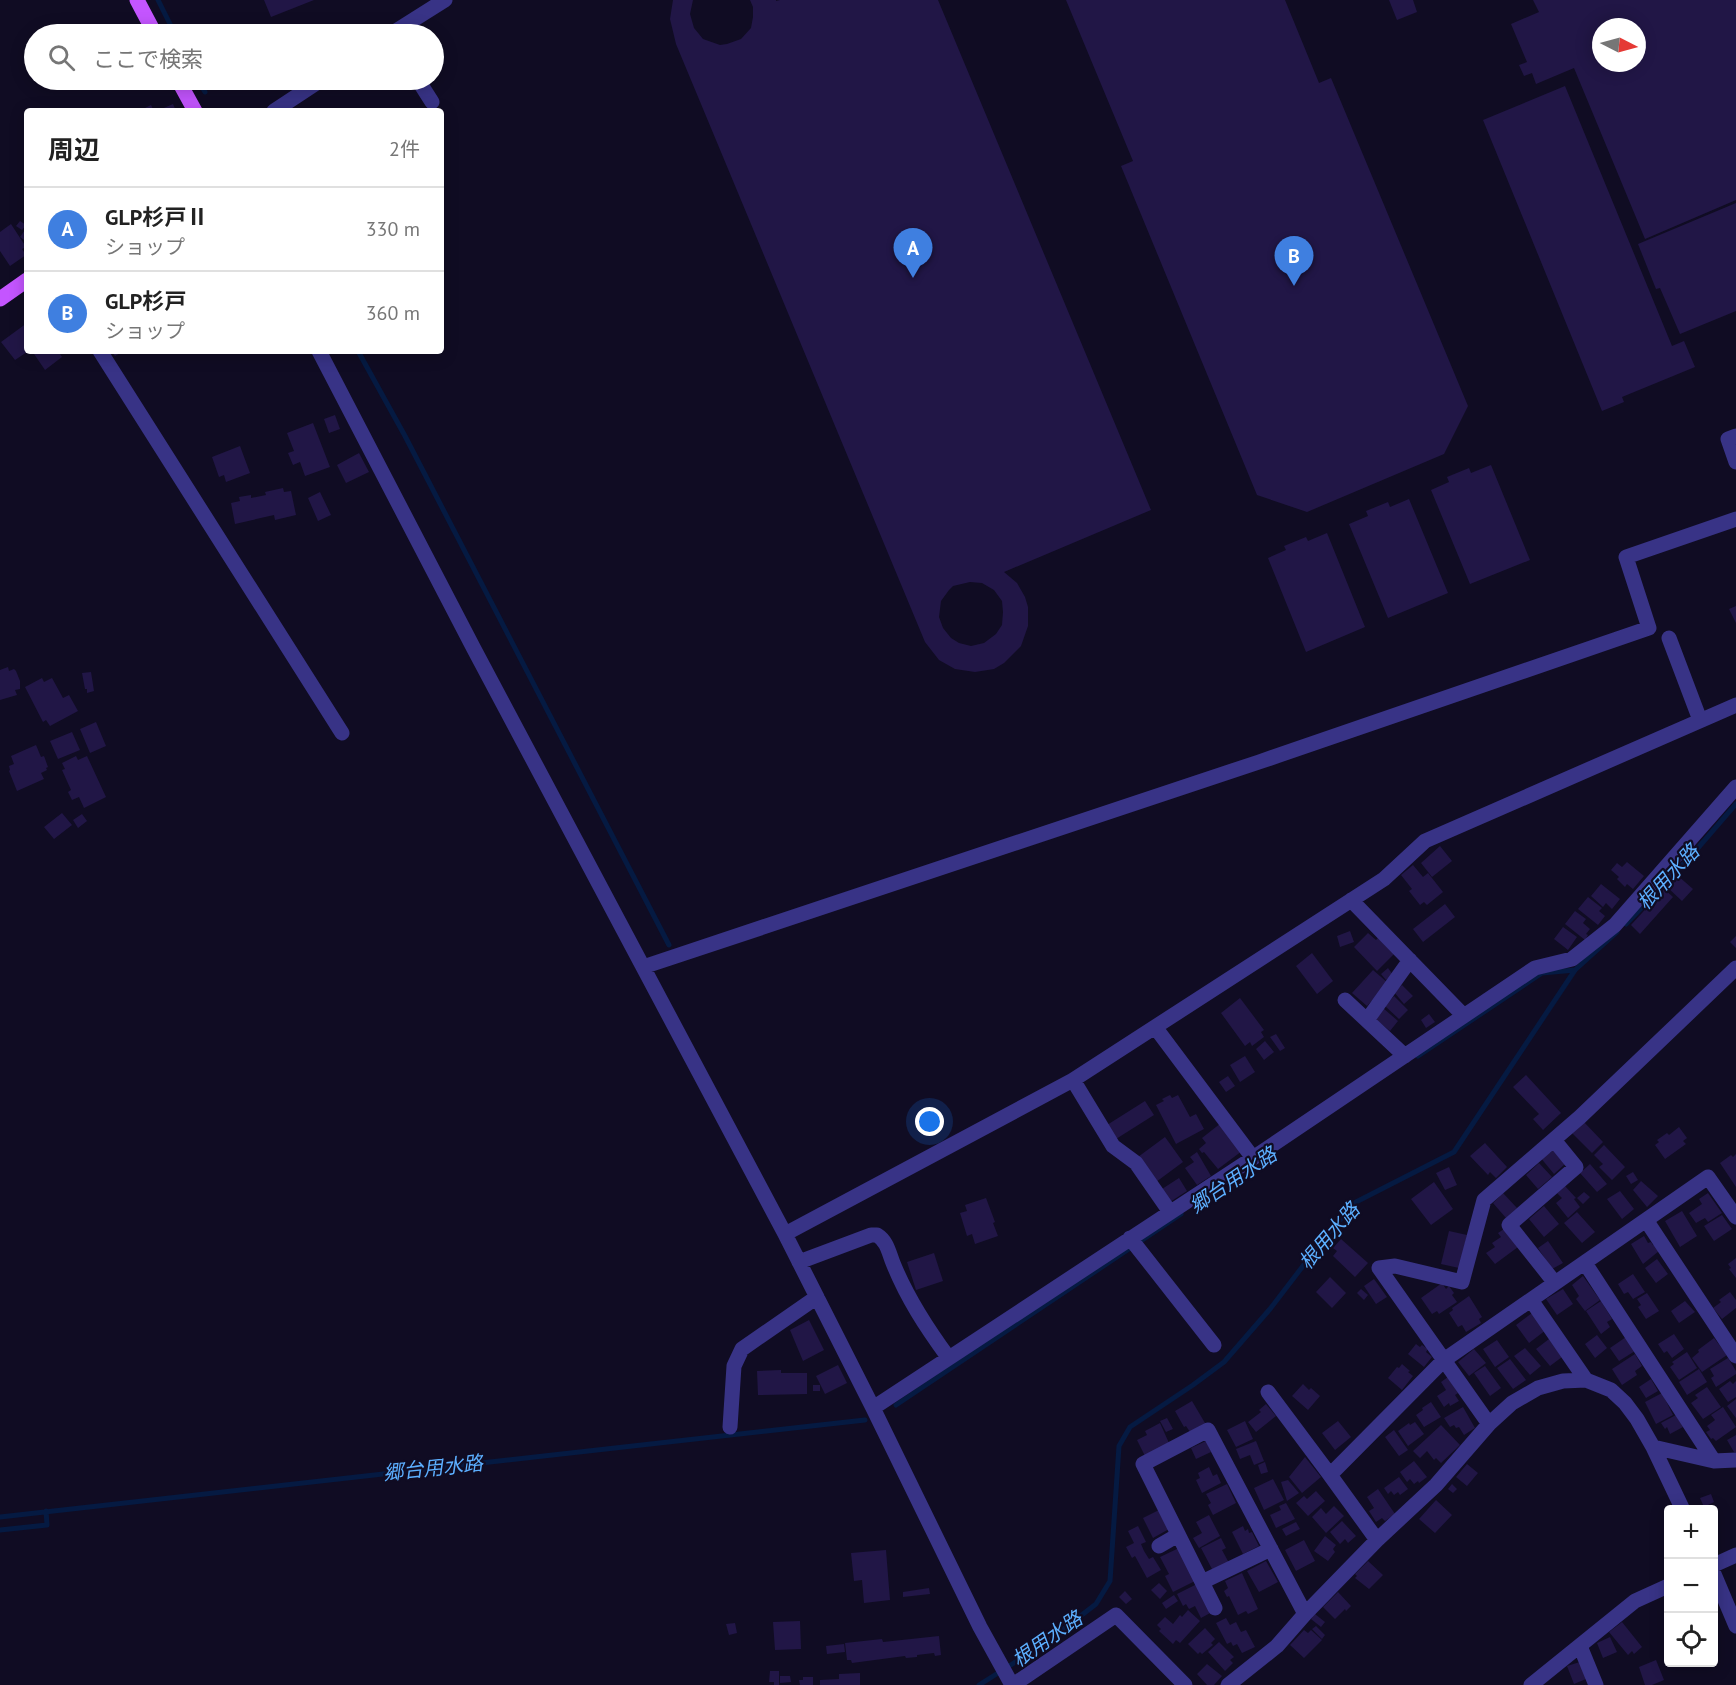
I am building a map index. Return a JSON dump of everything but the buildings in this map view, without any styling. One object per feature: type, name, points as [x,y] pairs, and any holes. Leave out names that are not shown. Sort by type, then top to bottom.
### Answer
[{"type":"main road","points":[[137,0],[150,24]]},
{"type":"main road","points":[[183,90],[193,108]]},
{"type":"main road","points":[[0,298],[24,282]]},
{"type":"street","points":[[407,24],[445,0]]},
{"type":"street","points":[[279,108],[306,90]]},
{"type":"street","points":[[424,90],[432,102]]},
{"type":"street","points":[[102,354],[342,733]]},
{"type":"street","points":[[321,354],[479,659],[785,1234],[980,1628],[1011,1683],[1116,1615],[1185,1685]]},
{"type":"street","points":[[1736,436],[1728,439],[1736,462]]},
{"type":"street","points":[[643,967],[1259,762],[1649,628],[1626,557],[1736,519]]},
{"type":"street","points":[[1669,638],[1700,720]]},
{"type":"street","points":[[785,1234],[1072,1080],[1384,879],[1425,842],[1736,705]]},
{"type":"street","points":[[873,1408],[948,1358],[1134,1243],[1170,1212],[1535,968],[1572,959],[1615,925],[1736,787]]},
{"type":"street","points":[[1352,900],[1464,1016]]},
{"type":"street","points":[[1367,1020],[1410,960]]},
{"type":"street","points":[[1489,1424],[1379,1268],[1395,1266],[1462,1282],[1484,1200],[1580,1117],[1736,968]]},
{"type":"street","points":[[1345,1000],[1405,1056]]},
{"type":"street","points":[[1155,1027],[1253,1158]]},
{"type":"street","points":[[1072,1080],[1113,1146],[1136,1163],[1170,1212]]},
{"type":"street","points":[[1554,1140],[1576,1167],[1509,1225],[1555,1283]]},
{"type":"street","points":[[1330,1474],[1444,1360],[1708,1177],[1736,1217]]},
{"type":"street","points":[[1646,1220],[1736,1356]]},
{"type":"street","points":[[799,1262],[871,1235],[877,1235],[885,1242],[899,1278],[918,1315],[948,1358]]},
{"type":"street","points":[[1134,1243],[1214,1344]]},
{"type":"street","points":[[1585,1263],[1714,1461]]},
{"type":"street","points":[[730,1427],[734,1366],[742,1348],[817,1297]]},
{"type":"street","points":[[1531,1300],[1586,1380]]},
{"type":"street","points":[[1228,1685],[1277,1646],[1377,1540],[1436,1485],[1489,1424],[1512,1402],[1538,1388],[1563,1381],[1586,1380],[1611,1390],[1625,1403],[1653,1447],[1681,1505]]},
{"type":"street","points":[[1268,1392],[1377,1540]]},
{"type":"street","points":[[1215,1608],[1143,1464],[1208,1430],[1305,1614]]},
{"type":"street","points":[[1653,1447],[1714,1461],[1736,1460]]},
{"type":"street","points":[[1158,1546],[1178,1535]]},
{"type":"street","points":[[1202,1582],[1271,1549]]},
{"type":"street","points":[[1718,1563],[1736,1555]]},
{"type":"street","points":[[1718,1585],[1736,1626]]},
{"type":"street","points":[[1531,1685],[1635,1601],[1664,1588]]},
{"type":"street","points":[[1580,1646],[1596,1685]]},
{"type":"waterway","points":[[158,0],[170,24]]},
{"type":"waterway","points":[[360,354],[405,436],[669,945]]},
{"type":"waterway","name":"根用水路","points":[[1626,924],[1691,856],[1736,804]]},
{"type":"waterway","name":"根用水路","points":[[979,1685],[1047,1642],[1096,1604],[1110,1581],[1119,1446],[1130,1427],[1224,1362],[1356,1202],[1454,1152],[1575,970],[1617,932]]},
{"type":"waterway","name":"郷台用水路","points":[[1418,1056],[1542,973],[1575,970]]},
{"type":"waterway","name":"郷台用水路","points":[[896,1405],[1181,1214]]},
{"type":"waterway","name":"郷台用水路","points":[[0,1517],[865,1420]]},
{"type":"waterway","points":[[0,1530],[47,1525],[46,1511]]},
{"type":"place","name":"GLP杉戸Ⅱ","points":[[913,278]]},
{"type":"place","name":"GLP杉戸","points":[[1294,286]]}]
